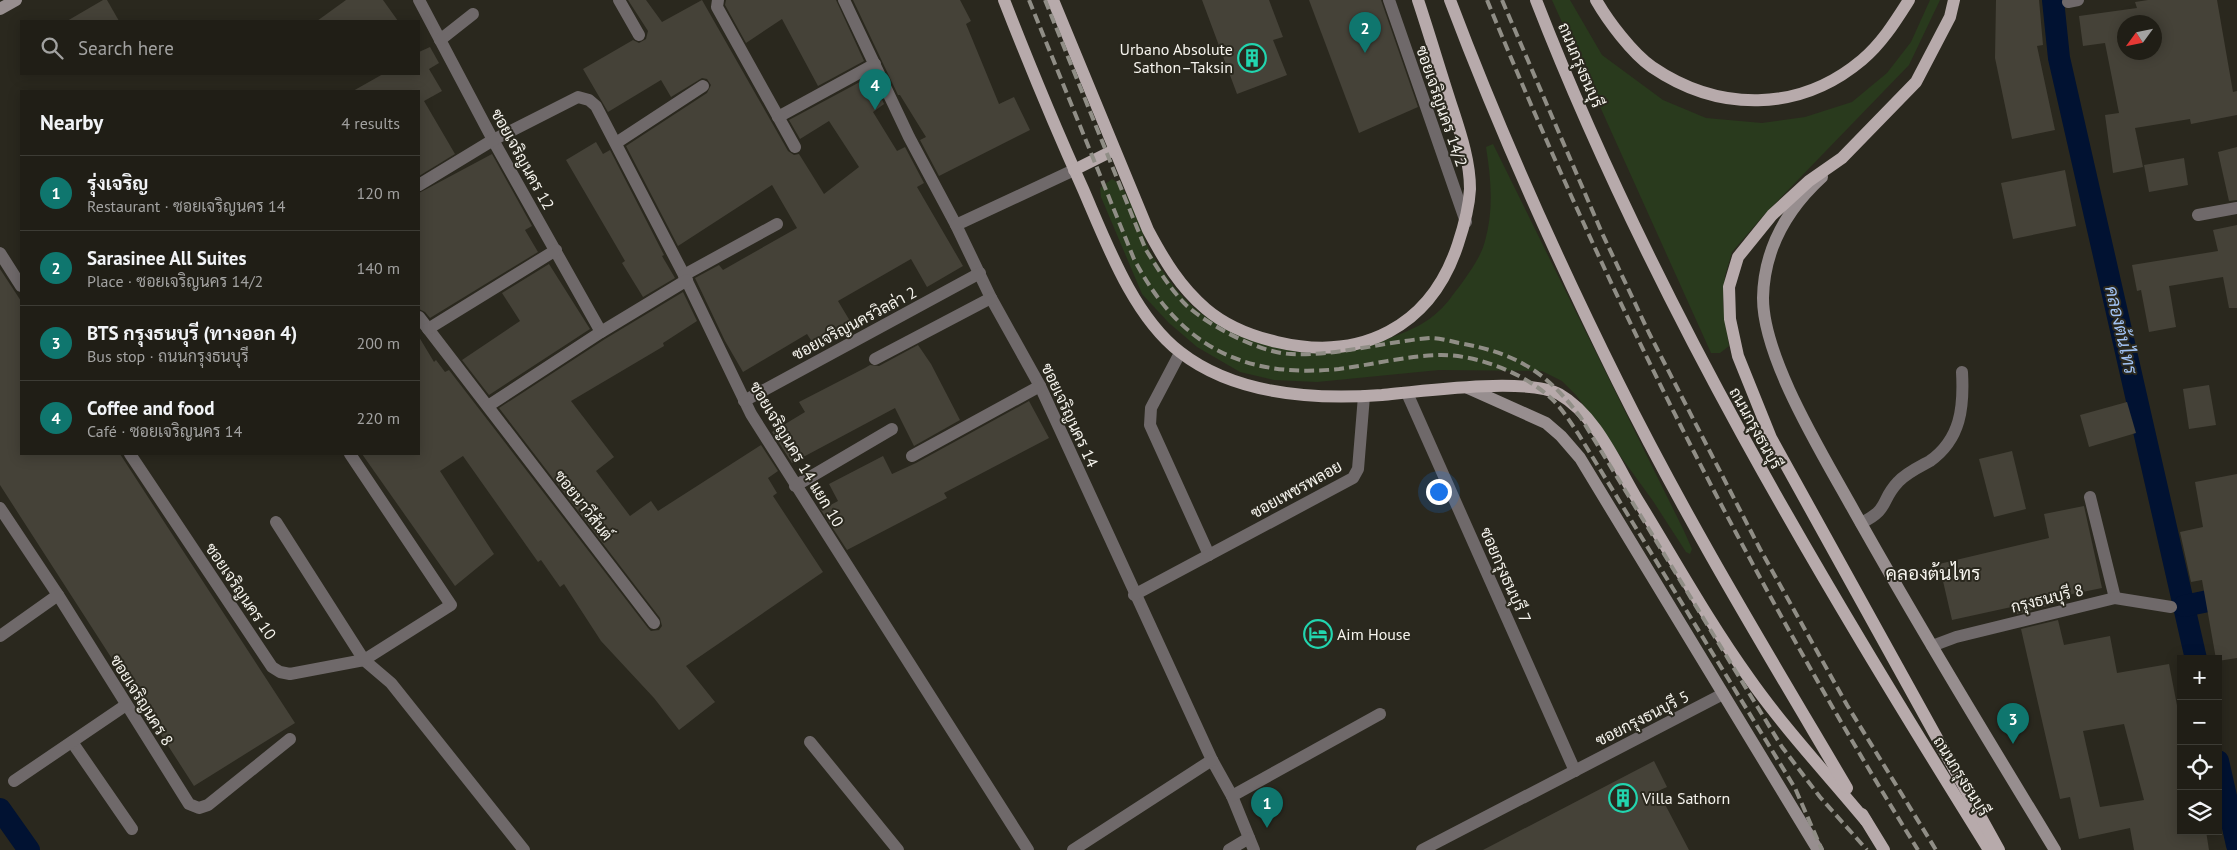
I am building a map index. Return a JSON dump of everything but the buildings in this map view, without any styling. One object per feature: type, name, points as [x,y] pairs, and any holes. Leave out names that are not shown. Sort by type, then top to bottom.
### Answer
[{"type":"main road","points":[[0,9],[16,0]]},
{"type":"main road","points":[[1004,0],[1035,80],[1114,261],[1138,306],[1180,353],[1234,382],[1272,392],[1364,396],[1518,386],[1547,390],[1560,395],[1578,409],[1604,443],[1717,631],[1750,680],[1866,821]]},
{"type":"main road","points":[[1053,0],[1148,230],[1165,263],[1184,288],[1207,310],[1242,332],[1293,346],[1322,348],[1351,346],[1383,336],[1427,304],[1442,284],[1454,259],[1466,222],[1470,188],[1465,149],[1418,0]]},
{"type":"main road","points":[[1450,0],[1480,80],[1548,234],[1619,383],[1711,555],[1884,850]]},
{"type":"main road","name":"ถนนกรุงธนบุรี","points":[[1536,0],[1624,203],[1676,313],[1747,447],[1824,582],[1989,850]]},
{"type":"main road","points":[[1596,0],[1625,40],[1650,66],[1692,90],[1744,101],[1778,100],[1819,87],[1862,60],[1890,30],[1908,0]]},
{"type":"main road","points":[[1954,0],[1950,18],[1916,82],[1809,190],[1781,225],[1766,271],[1763,299],[1767,329],[1779,366],[1822,455],[1932,646],[2055,850]]},
{"type":"main road","points":[[1074,170],[1114,150]]},
{"type":"main road","points":[[1842,158],[1809,180],[1785,202],[1753,236],[1738,257],[1729,286],[1730,319],[1738,356],[1771,438],[1999,850]]},
{"type":"main road","points":[[1468,388],[1546,423],[1561,436],[1580,458],[1818,850]]},
{"type":"street","name":"ซอยเจริญนคร 12","points":[[420,0],[493,140],[601,332]]},
{"type":"street","points":[[619,0],[639,35]]},
{"type":"street","points":[[718,0],[718,7],[795,147]]},
{"type":"street","name":"ซอยเจริญนคร 14","points":[[844,0],[909,137],[956,225],[991,298],[1040,386],[1134,595],[1212,760],[1232,796],[1254,850]]},
{"type":"street","name":"ซอยเจริญนคร 14/2","points":[[1389,0],[1466,222]]},
{"type":"street","points":[[440,40],[473,14]]},
{"type":"street","points":[[778,117],[875,64]]},
{"type":"street","points":[[616,143],[703,86]]},
{"type":"street","name":"ซอยเจริญนคร 14 แยก 10","points":[[493,140],[578,97],[589,100],[596,106],[686,278],[744,400],[795,486],[1028,850]]},
{"type":"street","points":[[420,184],[493,140]]},
{"type":"street","points":[[956,225],[1074,170]]},
{"type":"street","points":[[2198,215],[2237,208]]},
{"type":"street","points":[[488,406],[686,278],[777,224]]},
{"type":"street","points":[[428,329],[556,250]]},
{"type":"street","points":[[0,253],[20,284]]},
{"type":"street","name":"ซอยเจริญนครวิลล่า 2","points":[[744,400],[980,273]]},
{"type":"street","points":[[875,359],[991,298]]},
{"type":"street","name":"ซอยนาวีสันต์","points":[[420,318],[654,623]]},
{"type":"street","points":[[1180,353],[1151,408],[1150,425],[1209,555]]},
{"type":"street","points":[[1861,523],[1881,511],[1899,480],[1937,456],[1952,439],[1960,422],[1963,400],[1962,372]]},
{"type":"street","points":[[912,456],[1040,386]]},
{"type":"street","name":"ซอยกรุงธนบุรี 7","points":[[1407,392],[1575,771]]},
{"type":"street","name":"ซอยเพชรพลอย","points":[[1134,595],[1356,474],[1358,470],[1364,396]]},
{"type":"street","points":[[795,486],[892,429]]},
{"type":"street","name":"ซอยเจริญนคร 10","points":[[131,455],[272,666],[280,672],[290,674],[364,660],[452,604],[351,455]]},
{"type":"street","points":[[2090,497],[2115,598]]},
{"type":"street","name":"ซอยเจริญนคร 8","points":[[0,508],[58,595],[189,804],[199,808],[208,805],[290,739]]},
{"type":"street","points":[[276,522],[364,660],[391,683],[524,850]]},
{"type":"street","points":[[0,636],[58,595]]},
{"type":"street","name":"กรุงธนบุรี 8","points":[[1932,646],[1956,637],[2115,598],[2171,607]]},
{"type":"street","name":"ซอยกรุงธนบุรี 5","points":[[1422,850],[1723,694]]},
{"type":"street","points":[[14,781],[126,705]]},
{"type":"street","points":[[1232,796],[1380,714]]},
{"type":"street","points":[[72,742],[132,829]]},
{"type":"street","points":[[810,742],[898,850]]},
{"type":"street","points":[[1073,850],[1212,760]]},
{"type":"street","points":[[1229,850],[1249,838]]},
{"type":"green space","points":[[1552,0],[1570,0],[1602,55],[1663,100],[1706,118],[1762,123],[1805,117],[1852,102],[1887,73],[1911,42],[1930,0],[1940,0],[1909,65],[1763,216],[1732,252],[1725,276],[1723,304],[1729,346],[1720,353],[1711,353]]},
{"type":"green space","points":[[1493,144],[1684,531],[1692,549],[1690,554],[1686,552],[1653,501],[1576,395],[1562,381],[1542,371],[1439,370],[1317,382],[1274,380],[1240,372],[1197,347],[1169,323],[1142,294],[1101,197],[1100,188],[1112,179],[1119,184],[1130,202],[1148,247],[1157,263],[1185,299],[1209,319],[1244,336],[1283,349],[1301,352],[1338,352],[1375,344],[1419,326],[1443,308],[1471,271],[1483,247],[1488,229],[1491,194],[1486,147]]},
{"type":"waterway","name":"คลองต้นไทร","points":[[2053,0],[2059,58],[2195,655]]},
{"type":"waterway","points":[[2184,606],[2237,595]]},
{"type":"waterway","name":"คลองต้นไทร","points":[[2222,779],[2237,845]]},
{"type":"waterway","points":[[0,809],[29,850]]},
{"type":"railway","points":[[1029,0],[1134,259],[1152,289],[1171,314],[1193,334],[1217,350],[1243,361],[1272,368],[1304,371],[1339,369],[1429,355],[1470,358],[1500,367],[1528,381],[1556,403],[1579,435],[1795,788],[1822,850]]},
{"type":"railway","points":[[1045,0],[1146,250],[1169,286],[1180,299],[1196,313],[1221,329],[1250,344],[1265,349],[1291,354],[1326,353],[1433,338],[1497,352],[1529,367],[1556,388],[1581,418],[1782,747],[1820,797],[1867,850]]},
{"type":"railway","points":[[1487,0],[1533,110],[1582,219],[1632,327],[1685,434],[1797,644],[1856,748],[1918,850]]},
{"type":"railway","points":[[1502,0],[1602,233],[1649,333],[1760,549],[1847,705],[1936,850]]},
{"type":"place","name":"Sarasinee All Suites","points":[[1365,53]]},
{"type":"place","name":"Urbano Absolute Sathon–Taksin","points":[[1252,58]]},
{"type":"place","name":"Coffee and food","points":[[875,110]]},
{"type":"place","name":"Aim House","points":[[1318,634]]},
{"type":"place","name":"BTS กรุงธนบุรี (ทางออก 4)","points":[[2013,744]]},
{"type":"place","name":"Villa Sathorn","points":[[1623,798]]},
{"type":"place","name":"รุ่งเจริญ","points":[[1267,828]]},
{"type":"district","name":"คลองต้นไทร","points":[[1933,573]]}]
